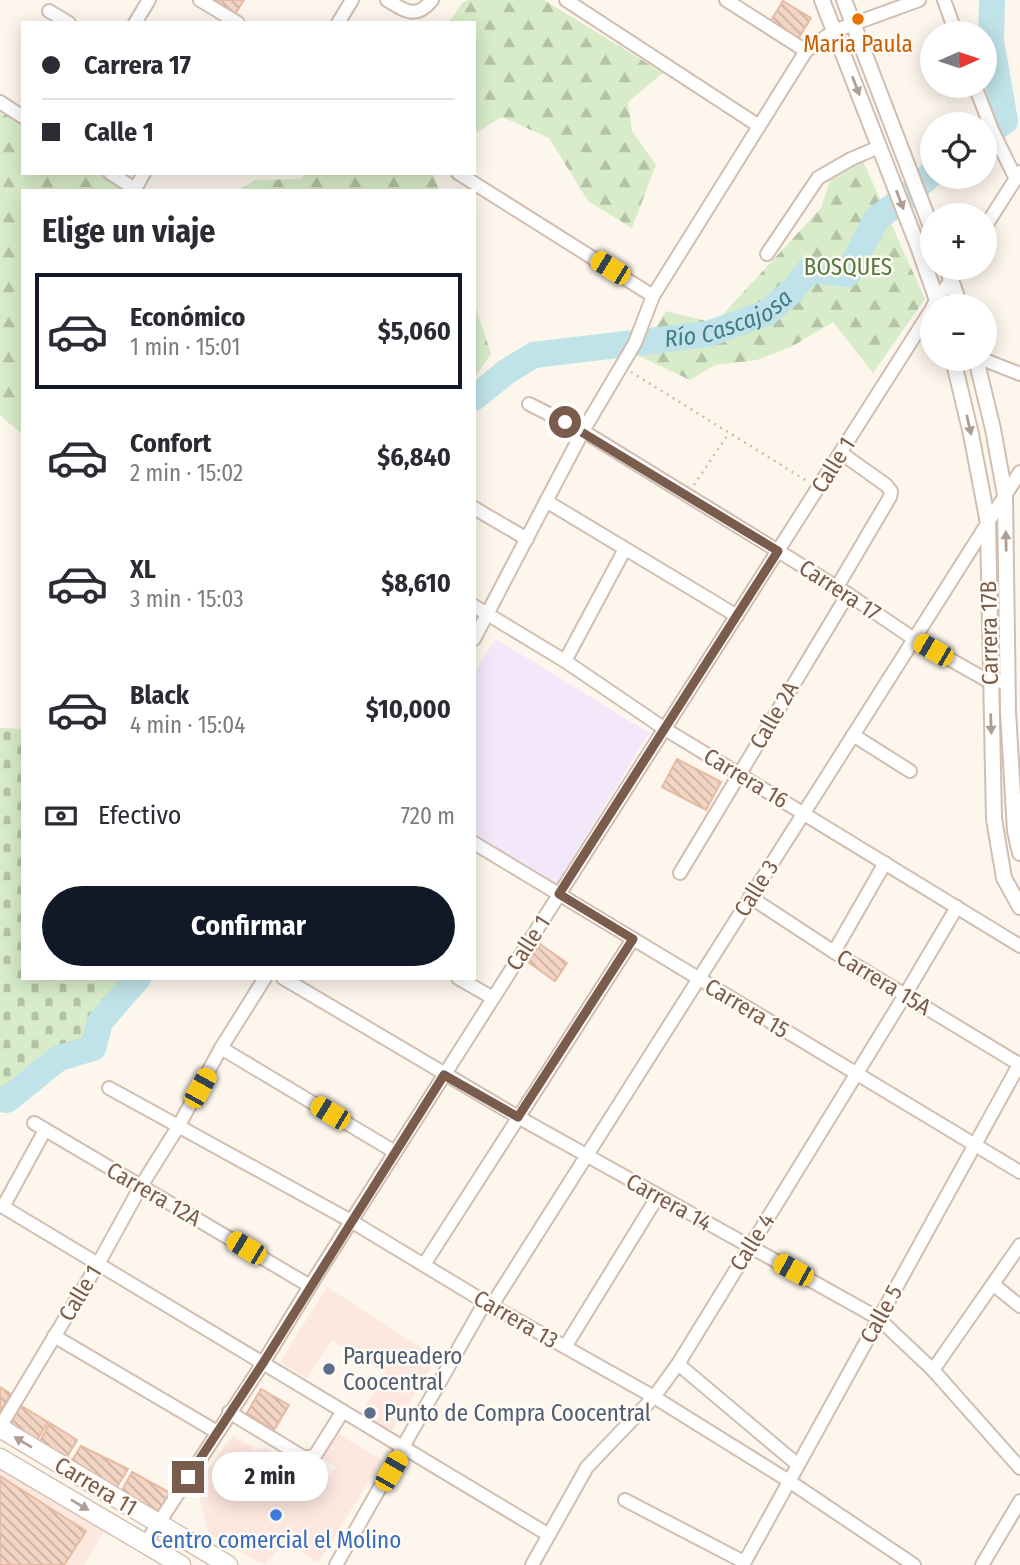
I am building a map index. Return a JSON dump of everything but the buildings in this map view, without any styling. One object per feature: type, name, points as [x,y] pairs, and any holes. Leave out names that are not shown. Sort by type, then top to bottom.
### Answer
[{"type":"main road","name":"Carrera 11","points":[[0,1428],[228,1565]]},
{"type":"main road","name":"Carrera 11","points":[[0,1458],[181,1565]]},
{"type":"street","points":[[136,21],[149,0]]},
{"type":"street","points":[[200,0],[232,21]]},
{"type":"street","points":[[339,21],[352,0]]},
{"type":"street","points":[[387,0],[407,12],[414,12],[423,10],[432,0]]},
{"type":"street","points":[[566,0],[759,126]]},
{"type":"street","points":[[726,0],[806,51]]},
{"type":"street","points":[[822,0],[919,249],[932,294]]},
{"type":"street","points":[[844,0],[922,203]]},
{"type":"street","points":[[476,635],[583,431],[635,343],[653,296],[806,51],[853,23],[919,0]]},
{"type":"street","points":[[944,0],[952,21]]},
{"type":"street","points":[[49,11],[66,21]]},
{"type":"street","points":[[980,98],[992,130],[1018,175],[997,208]]},
{"type":"street","points":[[0,102],[21,116]]},
{"type":"street","points":[[767,254],[818,178],[851,159],[880,149]]},
{"type":"street","points":[[113,175],[135,189]]},
{"type":"street","points":[[461,175],[653,296]]},
{"type":"street","name":"Calle 1","points":[[145,1544],[263,1363],[920,329]]},
{"type":"street","points":[[997,365],[1020,374]]},
{"type":"street","name":"Carrera 17B","points":[[956,371],[988,523],[994,819],[1004,878],[1020,906]]},
{"type":"street","name":"Carrera 17B","points":[[979,371],[1005,495],[1014,711],[1015,831],[1020,853]]},
{"type":"street","name":"Carrera 17","points":[[529,404],[583,431],[842,590],[914,639],[990,682]]},
{"type":"street","name":"Calle 2A","points":[[680,873],[740,775],[890,497],[891,491],[886,485],[841,453]]},
{"type":"street","name":"Calle 3","points":[[337,1565],[488,1303],[586,1156],[1020,472]]},
{"type":"street","points":[[546,501],[737,616]]},
{"type":"street","points":[[476,509],[527,539]]},
{"type":"street","points":[[565,661],[625,549]]},
{"type":"street","name":"Carrera 16","points":[[476,607],[565,661],[665,729],[1020,946]]},
{"type":"street","points":[[990,682],[1012,672]]},
{"type":"street","points":[[853,735],[910,771]]},
{"type":"street","name":"Carrera 15","points":[[476,844],[1020,1172]]},
{"type":"street","points":[[834,952],[885,863]]},
{"type":"street","name":"Carrera 15A","points":[[750,897],[834,952],[1020,1064]]},
{"type":"street","name":"Calle 4","points":[[532,1565],[587,1467],[654,1397],[678,1364],[957,907]]},
{"type":"street","points":[[425,1263],[633,939]]},
{"type":"street","name":"Calle 1","points":[[0,1428],[178,1127],[221,1048],[264,980]]},
{"type":"street","name":"Carrera 14","points":[[286,980],[444,1075],[878,1318],[933,1370],[1020,1468]]},
{"type":"street","points":[[462,980],[493,998]]},
{"type":"street","points":[[221,1048],[395,1152]]},
{"type":"street","name":"Calle 5","points":[[743,1564],[1020,1064]]},
{"type":"street","name":"Carrera 13","points":[[109,1088],[351,1221],[654,1397],[789,1481],[908,1563]]},
{"type":"street","name":"Carrera 12A","points":[[2,1206],[39,1127],[310,1286]]},
{"type":"street","points":[[565,1347],[658,1196]]},
{"type":"street","points":[[2,1206],[549,1535]]},
{"type":"street","points":[[933,1370],[1020,1245]]},
{"type":"street","points":[[994,1285],[1020,1306]]},
{"type":"street","points":[[54,1336],[217,1432]]},
{"type":"street","points":[[678,1364],[798,1465]]},
{"type":"street","points":[[229,1412],[303,1457],[311,1457],[316,1454],[343,1411]]},
{"type":"street","points":[[625,1500],[743,1564]]},
{"type":"street","points":[[982,1565],[1020,1501]]},
{"type":"path","points":[[622,367],[819,488]]},
{"type":"path","points":[[687,496],[729,433]]},
{"type":"shaded area","points":[[496,639],[649,733],[554,888],[476,843],[476,670]]},
{"type":"shaded area","points":[[327,1287],[437,1358],[390,1433],[360,1414],[385,1373],[332,1340],[307,1378],[280,1362]]},
{"type":"shaded area","name":"Centro comercial el Molino","points":[[335,1432],[382,1460],[318,1563],[285,1542],[264,1565],[208,1534],[197,1484],[233,1435],[255,1450],[264,1448],[281,1456],[293,1475],[318,1495],[336,1467],[323,1458]]},
{"type":"shaded area","points":[[0,1465],[106,1528],[84,1565],[0,1565]]},
{"type":"green space","points":[[468,0],[544,0],[663,73],[628,102],[632,131],[656,165],[632,228],[588,201],[549,138],[502,117],[476,133],[476,21],[450,21],[462,3]]},
{"type":"green space","points":[[0,110],[21,123],[21,175],[104,175],[126,189],[21,189],[21,433],[0,415]]},
{"type":"green space","name":"BOSQUES","points":[[863,161],[923,294],[920,294],[920,306],[873,373],[833,322],[791,347],[757,360],[715,365],[690,380],[639,356],[666,311],[715,323],[821,208],[830,180]]},
{"type":"green space","points":[[304,175],[434,175],[438,189],[241,189],[255,180],[301,179]]},
{"type":"green space","points":[[476,308],[491,354],[476,376]]},
{"type":"green space","points":[[0,728],[21,729],[21,980],[136,980],[100,1022],[93,1048],[59,1058],[7,1100],[0,1099]]},
{"type":"waterway","name":"Río Cascajosa","points":[[992,0],[991,41],[1005,121],[997,127]]},
{"type":"waterway","name":"Río Cascajosa","points":[[476,396],[506,372],[534,355],[708,334],[767,313],[793,290],[809,270],[848,274],[876,219],[920,184]]},
{"type":"waterway","name":"Río Cascajosa","points":[[0,1099],[7,1100],[59,1058],[93,1048],[100,1022],[136,980]]},
{"type":"place","name":"Maria Paula","points":[[858,19]]},
{"type":"place","name":"Parqueadero Coocentral","points":[[329,1369]]},
{"type":"place","name":"Punto de Compra Coocentral","points":[[370,1413]]},
{"type":"place","name":"Centro comercial el Molino","points":[[276,1515]]},
{"type":"route","points":[[188,1477],[444,1075],[518,1117],[633,939],[559,894],[778,551],[565,422]]}]
